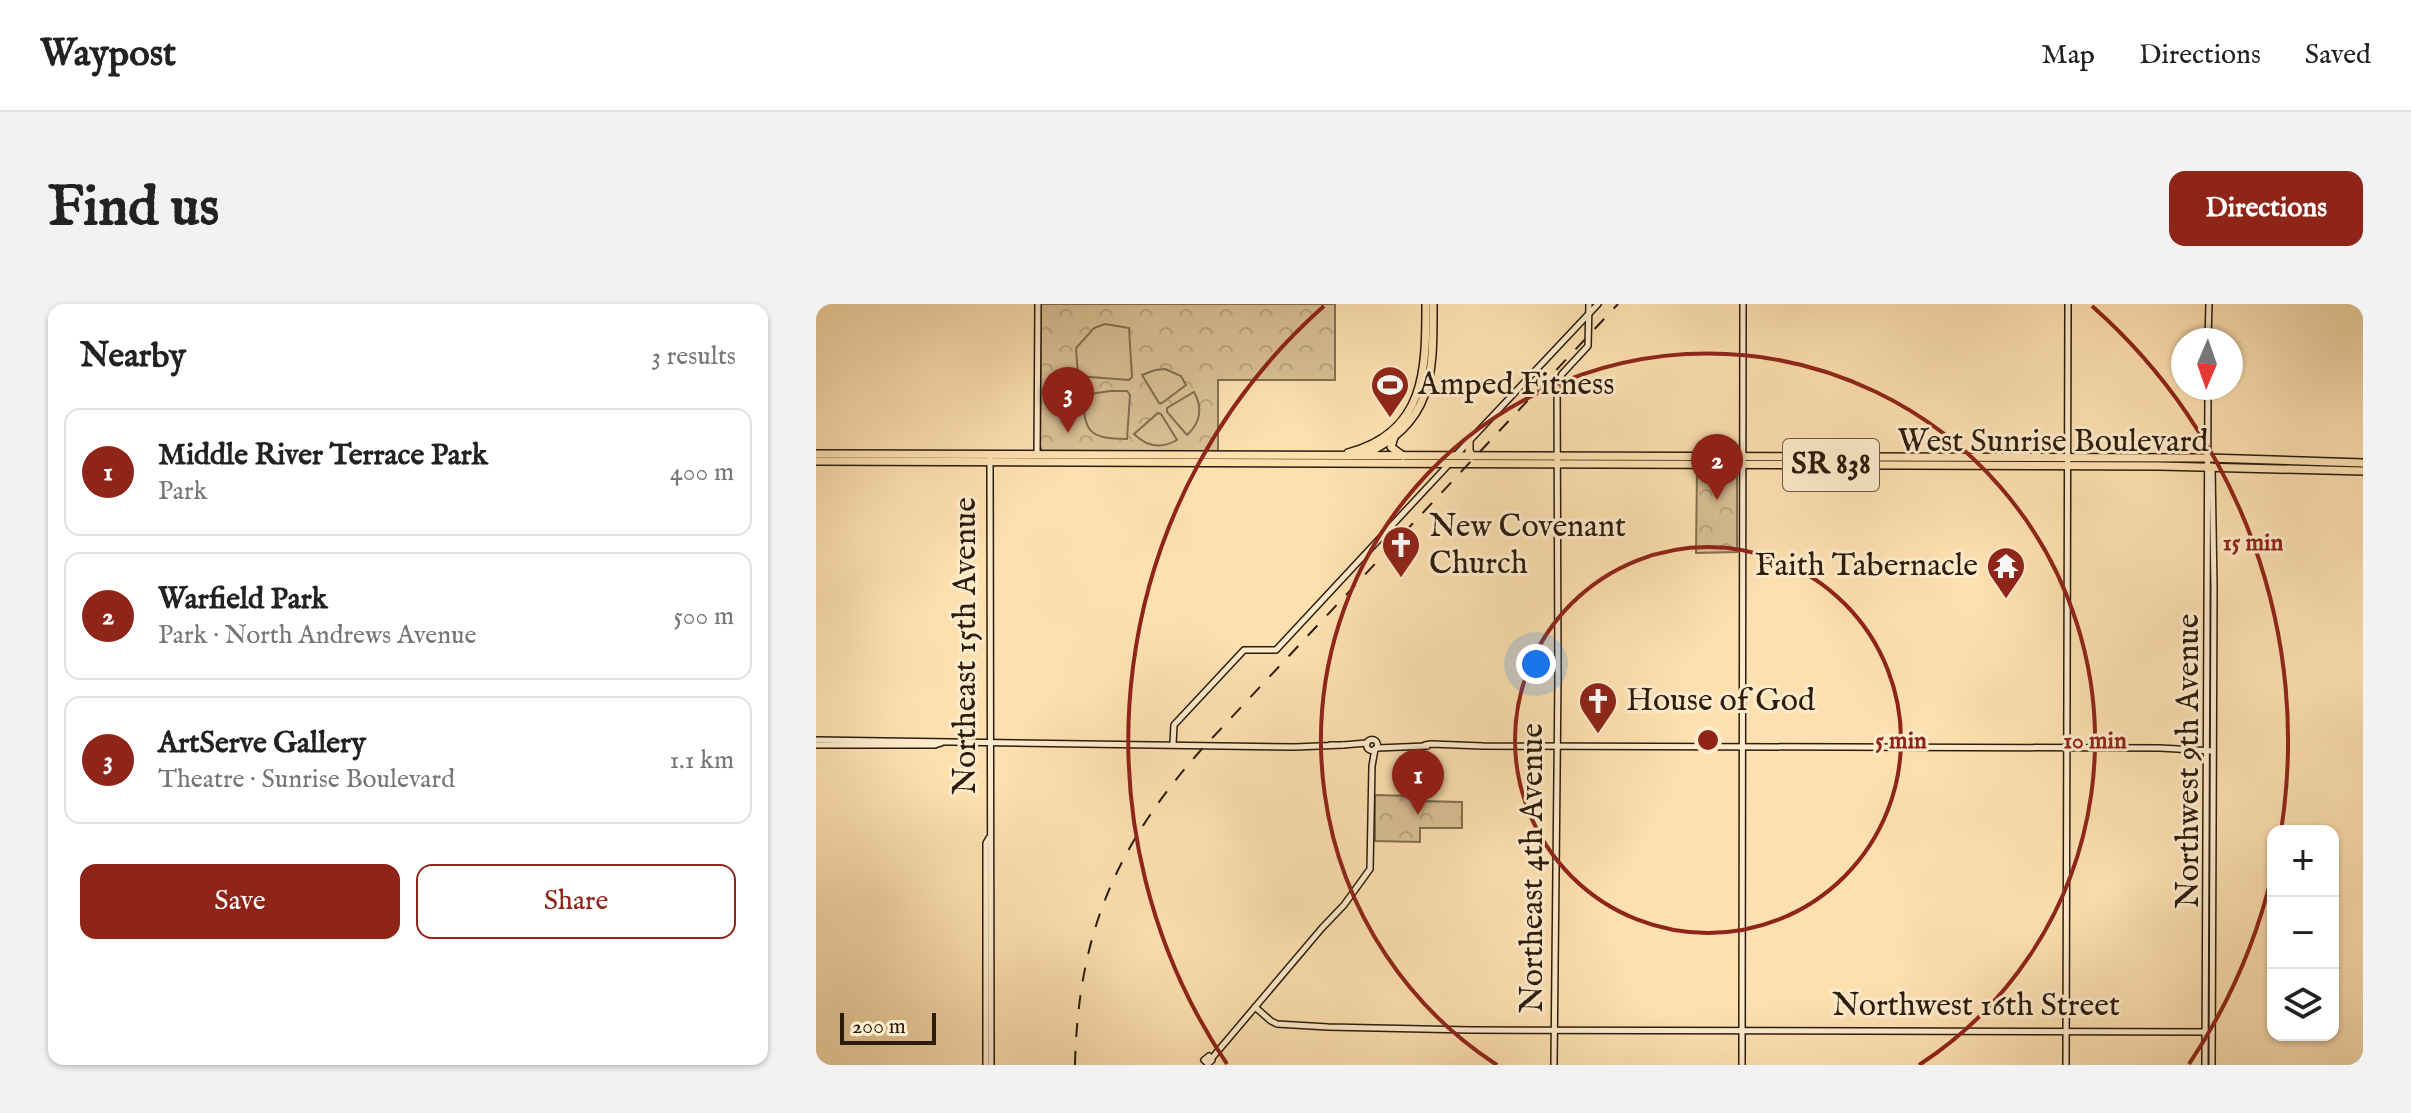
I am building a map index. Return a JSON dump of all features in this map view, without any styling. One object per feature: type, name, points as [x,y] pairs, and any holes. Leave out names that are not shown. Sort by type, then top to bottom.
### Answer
[{"type":"main road","points":[[819,461],[1037,455],[1334,456],[1361,449],[1379,440],[1410,408],[1424,372],[1426,304]]},
{"type":"main road","points":[[816,454],[1209,463],[1326,463],[1360,456],[1394,437],[1412,418],[1427,387],[1432,364],[1433,304]]},
{"type":"main road","points":[[1394,437],[1391,447],[1403,456]]},
{"type":"main road","points":[[1469,441],[1472,456]]},
{"type":"main road","points":[[819,461],[830,454]]},
{"type":"main road","points":[[889,461],[898,454]]},
{"type":"main road","points":[[1129,462],[1141,455]]},
{"type":"main road","points":[[1209,463],[1220,455]]},
{"type":"main road","points":[[1256,463],[1266,455]]},
{"type":"main road","name":"SR 838","points":[[1334,456],[1472,456],[1641,464],[1662,456],[1742,461]]},
{"type":"main road","points":[[1479,464],[1491,457]]},
{"type":"main road","points":[[1835,465],[1836,461],[1846,457]]},
{"type":"main road","points":[[1964,465],[1973,457]]},
{"type":"main road","name":"West Sunrise Boulevard","points":[[1742,461],[1973,457],[2067,462],[2363,463]]},
{"type":"main road","name":"SR 838","points":[[1326,463],[1742,461]]},
{"type":"main road","name":"West Sunrise Boulevard","points":[[1742,461],[1835,465],[2067,462]]},
{"type":"main road","points":[[2319,469],[2330,462]]},
{"type":"main road","points":[[1466,464],[1470,474]]},
{"type":"main road","name":"West Sunrise Boulevard","points":[[2209,464],[2363,471]]},
{"type":"street","points":[[1037,455],[1038,304]]},
{"type":"street","points":[[1589,304],[1589,313]]},
{"type":"street","points":[[1173,744],[1174,725],[1244,650],[1276,650],[1598,304]]},
{"type":"street","points":[[1742,1065],[1743,304]]},
{"type":"street","points":[[2066,1065],[2068,304]]},
{"type":"street","points":[[2208,328],[2209,304]]},
{"type":"street","name":"Northeast 4th Avenue","points":[[1555,1065],[1557,385],[1562,374],[1588,346],[1589,313]]},
{"type":"street","name":"Northwest 9th Avenue","points":[[2208,400],[2209,464],[2214,512],[2210,750],[2209,1032],[2212,1065]]},
{"type":"street","name":"Northeast 15th Avenue","points":[[988,1065],[990,458]]},
{"type":"street","points":[[816,743],[932,741],[1295,747],[2067,747],[2210,750]]},
{"type":"street","points":[[1208,1060],[1344,905],[1370,869],[1372,746]]},
{"type":"street","name":"Northwest 16th Street","points":[[1255,1007],[1271,1021],[1328,1027],[2209,1032]]},
{"type":"street","name":"Northwest 9th Avenue","points":[[2205,1065],[2209,1032]]},
{"type":"green space","points":[[1041,304],[1335,304],[1335,380],[1218,380],[1218,452],[1042,451]]},
{"type":"green space","points":[[1105,324],[1129,328],[1132,377],[1129,380],[1078,376],[1076,348],[1094,328]]},
{"type":"green space","points":[[1165,369],[1181,376],[1186,385],[1159,403],[1142,375]]},
{"type":"green space","points":[[1127,391],[1130,395],[1127,439],[1097,435],[1087,425],[1083,395]]},
{"type":"green space","points":[[1194,392],[1199,415],[1187,435],[1167,408]]},
{"type":"green space","points":[[1158,413],[1177,440],[1154,445],[1134,434]]},
{"type":"green space","points":[[1697,468],[1737,469],[1737,552],[1696,553]]},
{"type":"green space","points":[[1375,795],[1462,802],[1462,828],[1420,828],[1420,842],[1375,841]]},
{"type":"railway","points":[[1075,1065],[1084,975],[1094,934],[1107,895],[1145,822],[1201,750],[1618,304]]},
{"type":"place","name":"Amped Fitness","points":[[1390,419]]},
{"type":"place","name":"ArtServe Gallery","points":[[1068,433]]},
{"type":"place","name":"Warfield Park","points":[[1717,500]]},
{"type":"place","name":"New Covenant Church","points":[[1401,579]]},
{"type":"place","name":"Faith Tabernacle","points":[[2006,600]]},
{"type":"place","name":"House of God","points":[[1598,735]]},
{"type":"place","name":"Middle River Terrace Park","points":[[1418,815]]}]
